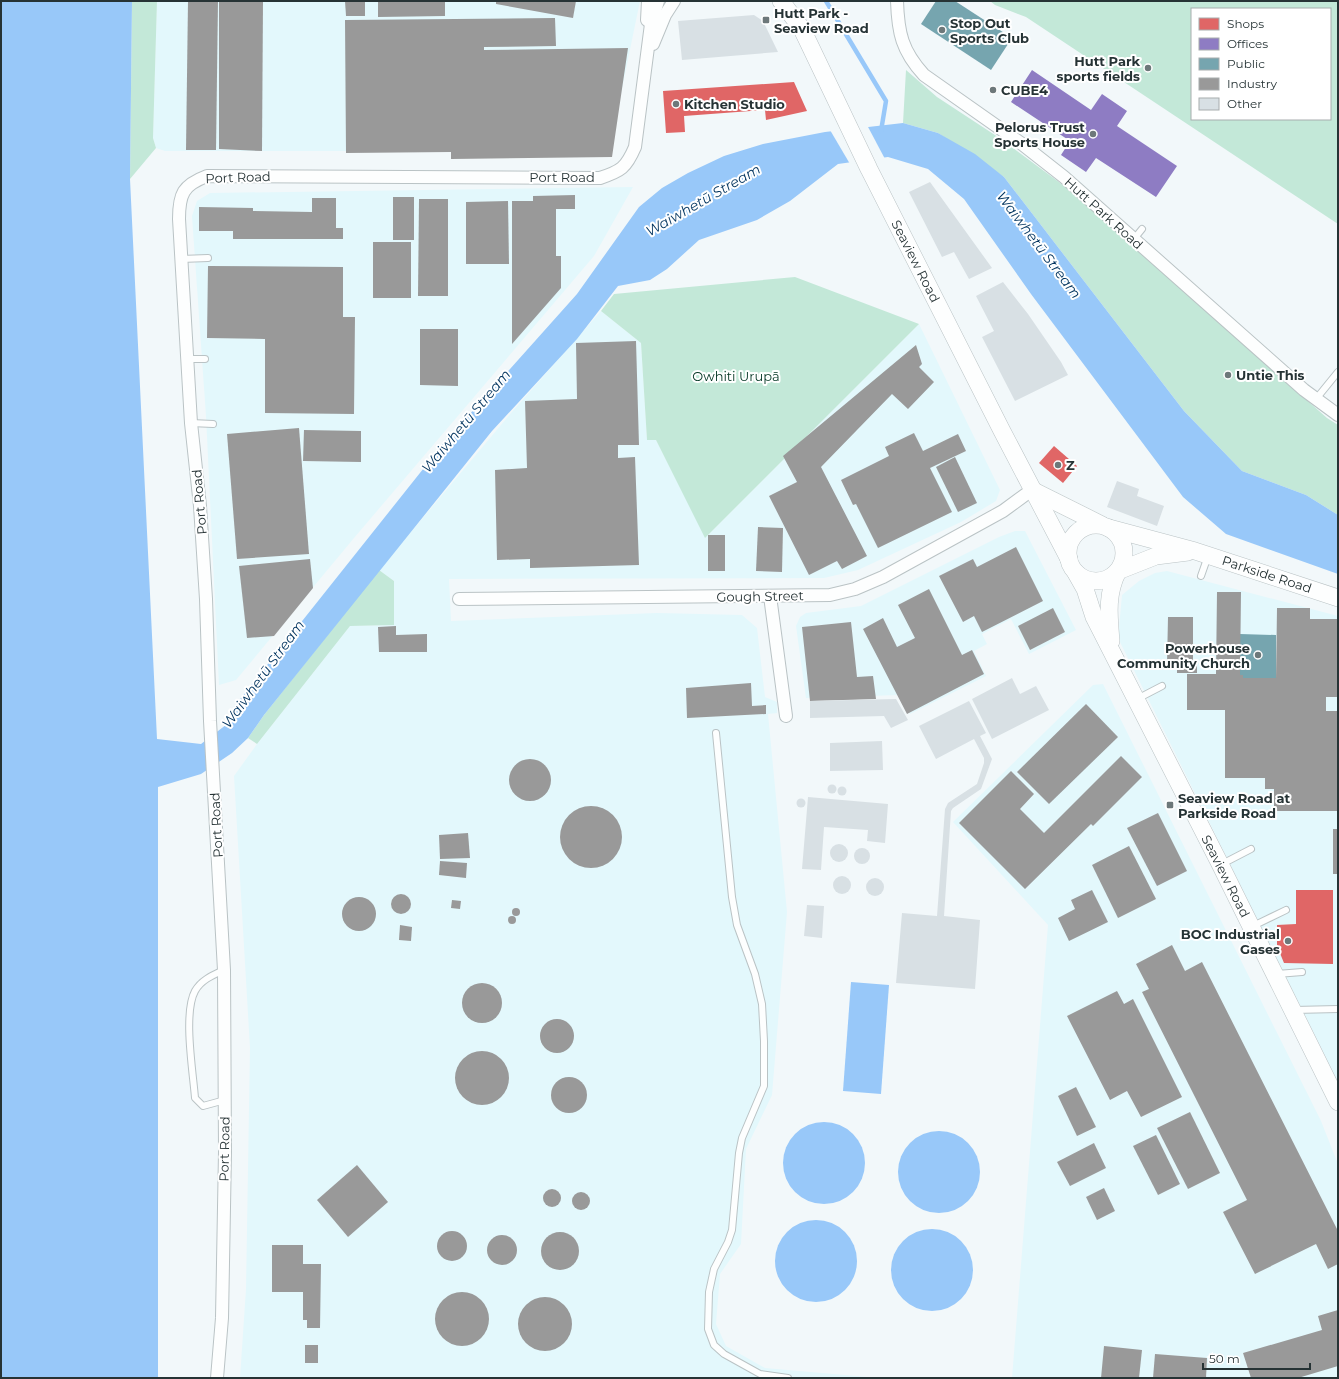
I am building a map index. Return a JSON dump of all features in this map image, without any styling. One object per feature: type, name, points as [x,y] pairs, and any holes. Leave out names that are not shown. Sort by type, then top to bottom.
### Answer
[{"type":"main road","name":"Seaview Road","points":[[781,1],[802,29]]},
{"type":"main road","name":"Seaview Road","points":[[794,1],[802,29],[869,169],[1004,436],[1034,490],[1085,589],[1094,617],[1252,927],[1338,1102]]},
{"type":"main road","points":[[1034,490],[1106,527],[1117,534],[1122,541],[1124,559],[1118,571],[1109,578],[1096,581],[1082,578],[1073,566],[1070,544],[1074,536],[1087,527],[1106,527]]},
{"type":"main road","name":"Parkside Road","points":[[1106,527],[1202,553],[1338,598]]},
{"type":"main road","name":"Parkside Road","points":[[1118,571],[1156,556],[1202,553]]},
{"type":"main road","name":"Seaview Road","points":[[1112,650],[1108,618],[1109,603],[1113,580],[1118,571]]},
{"type":"street","name":"Port Road","points":[[648,1],[646,34],[648,55]]},
{"type":"street","name":"Port Road","points":[[217,1378],[222,1318],[225,1100],[224,970],[210,721],[206,599],[200,506],[191,423],[179,219],[180,200],[185,189],[189,185],[194,181],[207,176],[600,178],[618,172],[628,164],[635,148],[651,24],[658,1]]},
{"type":"street","name":"Port Road","points":[[648,55],[665,14],[674,1]]},
{"type":"street","name":"Hutt Park Road","points":[[897,1],[902,42],[910,58],[924,75],[1022,144],[1064,177],[1316,399],[1338,415]]},
{"type":"street","name":"Gough Street","points":[[459,599],[830,595],[855,589],[883,577],[1002,512],[1034,490]]},
{"type":"street","points":[[770,596],[786,716]]},
{"type":"lane","points":[[1134,239],[1142,229]]},
{"type":"lane","points":[[181,259],[208,258]]},
{"type":"lane","points":[[187,359],[205,358]]},
{"type":"lane","points":[[1316,399],[1338,372]]},
{"type":"lane","points":[[191,423],[213,424]]},
{"type":"lane","points":[[1201,576],[1202,553]]},
{"type":"lane","points":[[1136,700],[1162,686]]},
{"type":"lane","points":[[716,733],[732,897],[738,924],[755,974],[762,1004],[764,1079],[762,1094],[742,1138],[738,1153],[732,1230],[728,1242],[714,1269],[709,1292],[708,1329],[714,1345],[724,1354],[760,1374],[788,1378]]},
{"type":"lane","points":[[1220,864],[1251,849]]},
{"type":"lane","points":[[1252,927],[1286,910]]},
{"type":"lane","points":[[224,970],[205,980],[195,991],[190,1006],[196,1098],[203,1106],[225,1100]]},
{"type":"lane","points":[[1276,975],[1302,972]]},
{"type":"lane","points":[[1293,1010],[1338,1009]]},
{"type":"shaded area","points":[[157,1],[640,1],[611,142],[597,151],[165,151],[156,148],[153,138]]},
{"type":"shaded area","points":[[633,187],[594,256],[354,538],[236,680],[219,685],[206,416],[192,216],[197,201],[210,193]]},
{"type":"shaded area","points":[[601,311],[641,343],[647,440],[656,440],[706,537],[919,324],[1000,490],[996,501],[961,522],[858,570],[824,578],[449,579],[451,621],[657,613],[742,615],[757,628],[765,697],[777,702],[777,713],[768,714],[787,912],[772,1095],[746,1149],[741,1244],[720,1274],[716,1324],[726,1346],[765,1368],[879,1378],[240,1378],[246,1289],[250,1048],[234,776],[257,744],[350,626],[394,625],[394,581],[379,570],[511,413]]},
{"type":"shaded area","points":[[1015,531],[1025,531],[1076,630],[1029,654],[1011,619],[982,634],[987,644],[974,651],[986,676],[910,714],[899,695],[806,698],[796,626],[800,617],[806,613],[861,606],[999,537]]},
{"type":"shaded area","points":[[1167,571],[1338,616],[1338,1082],[1118,638],[1122,595],[1139,581],[1155,573]]},
{"type":"shaded area","points":[[1103,684],[1321,1121],[1338,1164],[1338,1378],[1012,1378],[1048,925],[953,822],[1093,685]]},
{"type":"green space","points":[[132,1],[157,1],[153,138],[156,148],[130,179]]},
{"type":"green space","name":"Hutt Park sports fields","points":[[990,1],[1338,1],[1338,224],[1026,17],[995,5]]},
{"type":"green space","points":[[906,70],[937,97],[1001,139],[1071,191],[1327,418],[1338,425],[1338,515],[1306,495],[1242,471],[1184,411],[1004,177],[938,133],[903,123]]},
{"type":"green space","name":"Owhiti Urupā","points":[[795,277],[919,324],[705,538],[656,440],[647,440],[641,343],[601,311],[614,294]]},
{"type":"green space","points":[[379,570],[394,581],[394,625],[350,626],[257,744],[248,738],[264,715]]},
{"type":"water","name":"Waiwhetū Stream","points":[[1,1],[132,1],[130,179],[157,739],[201,744],[235,718],[234,707],[252,684],[443,444],[577,294],[639,207],[662,188],[688,173],[724,156],[763,144],[825,132],[903,123],[938,133],[975,154],[1004,177],[1184,411],[1242,471],[1306,495],[1338,515],[1338,574],[1226,534],[1183,497],[1031,294],[964,199],[928,169],[888,157],[838,164],[790,201],[757,220],[699,240],[667,269],[650,280],[618,286],[577,339],[492,431],[264,715],[248,738],[232,753],[201,774],[158,787],[158,1378],[1,1378]]},
{"type":"water","points":[[851,982],[889,985],[881,1094],[843,1091]]},
{"type":"water","points":[[824,1122],[840,1125],[853,1134],[862,1147],[865,1163],[862,1179],[853,1192],[840,1201],[824,1204],[808,1201],[795,1192],[786,1179],[783,1163],[786,1147],[795,1134],[808,1125]]},
{"type":"water","points":[[939,1131],[955,1134],[968,1143],[977,1156],[980,1172],[977,1188],[968,1201],[955,1210],[939,1213],[923,1210],[910,1201],[901,1188],[898,1172],[901,1156],[910,1143],[923,1134]]},
{"type":"water","points":[[816,1220],[832,1223],[845,1232],[854,1245],[857,1261],[854,1277],[845,1290],[832,1299],[816,1302],[800,1299],[787,1290],[778,1277],[775,1261],[778,1245],[787,1232],[800,1223]]},
{"type":"water","points":[[932,1229],[948,1232],[961,1241],[970,1254],[973,1270],[970,1286],[961,1299],[948,1308],[932,1311],[916,1308],[903,1299],[894,1286],[891,1270],[894,1254],[903,1241],[916,1232]]},
{"type":"pier","points":[[867,125],[885,159],[850,164],[830,130]]},
{"type":"building: Shops","points":[[794,82],[807,111],[766,120],[765,110],[684,116],[685,132],[666,133],[663,91]]},
{"type":"building: Shops","name":"Z","points":[[1054,446],[1077,466],[1063,483],[1039,463]]},
{"type":"building: Shops","points":[[1296,890],[1333,890],[1333,964],[1284,963],[1277,946],[1277,925],[1296,924]]},
{"type":"building: Offices","name":"Pelorus Trust Sports House","points":[[1032,70],[1091,110],[1102,94],[1127,111],[1117,126],[1177,166],[1156,197],[1096,158],[1086,172],[1061,155],[1070,141],[1011,102]]},
{"type":"building: Public","points":[[936,1],[955,1],[1012,38],[991,70],[921,24]]},
{"type":"building: Public","name":"Powerhouse Community Church","points":[[1240,634],[1276,635],[1276,678],[1243,678],[1243,675],[1240,675]]},
{"type":"building: Industry","points":[[188,1],[218,1],[216,150],[186,150]]},
{"type":"building: Industry","points":[[219,1],[263,1],[262,151],[219,149]]},
{"type":"building: Industry","points":[[345,1],[365,1],[365,16],[346,16]]},
{"type":"building: Industry","points":[[378,1],[445,1],[445,16],[378,17]]},
{"type":"building: Industry","points":[[496,1],[576,1],[573,18],[496,4]]},
{"type":"building: Industry","points":[[555,18],[556,46],[484,47],[484,50],[628,48],[612,157],[451,159],[451,152],[346,153],[345,20]]},
{"type":"building: Industry","points":[[575,195],[575,209],[556,209],[556,256],[561,256],[561,288],[512,344],[512,201],[533,201],[533,196]]},
{"type":"building: Industry","points":[[393,197],[414,197],[414,240],[393,240]]},
{"type":"building: Industry","points":[[312,198],[336,198],[336,228],[343,228],[343,239],[233,239],[233,231],[199,231],[199,207],[253,208],[253,211],[312,212]]},
{"type":"building: Industry","points":[[419,199],[448,199],[448,296],[418,296]]},
{"type":"building: Industry","points":[[508,201],[509,264],[466,264],[466,202]]},
{"type":"building: Industry","points":[[373,242],[411,242],[411,298],[373,298]]},
{"type":"building: Industry","points":[[208,266],[343,267],[343,317],[355,317],[354,414],[265,413],[265,339],[207,338]]},
{"type":"building: Industry","points":[[420,329],[458,329],[458,386],[420,385]]},
{"type":"building: Industry","points":[[636,341],[639,445],[618,445],[618,458],[635,457],[639,565],[530,568],[530,559],[497,560],[495,470],[527,468],[525,401],[577,399],[576,343]]},
{"type":"building: Industry","points":[[916,345],[922,364],[919,367],[934,382],[908,409],[892,394],[821,467],[867,556],[842,569],[837,561],[809,575],[769,496],[797,482],[783,456]]},
{"type":"building: Industry","points":[[299,428],[309,554],[237,559],[227,434]]},
{"type":"building: Industry","points":[[304,430],[361,431],[361,462],[303,461]]},
{"type":"building: Industry","points":[[914,433],[923,451],[958,434],[966,451],[930,468],[952,512],[878,548],[856,504],[853,505],[841,480],[889,456],[885,447]]},
{"type":"building: Industry","points":[[955,457],[977,503],[958,512],[936,467]]},
{"type":"building: Industry","points":[[758,527],[783,528],[782,572],[756,571]]},
{"type":"building: Industry","points":[[708,535],[725,535],[725,571],[708,571]]},
{"type":"building: Industry","points":[[1016,547],[1043,601],[982,632],[974,616],[963,622],[939,576],[973,559],[977,567]]},
{"type":"building: Industry","points":[[310,559],[313,588],[274,636],[247,638],[239,566]]},
{"type":"building: Industry","points":[[929,589],[962,655],[972,650],[984,674],[907,714],[863,629],[883,618],[897,647],[915,638],[898,605]]},
{"type":"building: Industry","points":[[1217,592],[1241,592],[1240,675],[1243,675],[1243,678],[1276,678],[1277,608],[1310,608],[1310,619],[1338,619],[1338,697],[1326,697],[1326,711],[1338,711],[1338,811],[1274,811],[1274,789],[1265,789],[1265,778],[1225,778],[1225,710],[1187,710],[1187,674],[1216,674]]},
{"type":"building: Industry","points":[[1053,608],[1065,632],[1030,650],[1018,626]]},
{"type":"building: Industry","points":[[1168,617],[1193,617],[1193,665],[1197,665],[1197,673],[1177,673],[1177,664],[1167,664]]},
{"type":"building: Industry","points":[[851,622],[857,677],[873,676],[876,699],[810,701],[802,627]]},
{"type":"building: Industry","points":[[396,626],[396,635],[427,634],[427,652],[379,652],[378,627]]},
{"type":"building: Industry","points":[[751,683],[752,706],[766,705],[766,714],[687,718],[686,688]]},
{"type":"building: Industry","points":[[1086,704],[1118,737],[1049,804],[1017,772]]},
{"type":"building: Industry","points":[[1121,756],[1142,777],[1093,826],[1091,824],[1025,889],[959,823],[1011,771],[1034,794],[1020,809],[1044,833]]},
{"type":"building: Industry","points":[[526,759],[534,759],[542,762],[548,768],[551,780],[548,792],[542,798],[534,801],[526,801],[518,798],[512,792],[509,784],[509,776],[512,768],[518,762]]},
{"type":"building: Industry","points":[[591,806],[608,811],[613,815],[617,820],[622,837],[617,854],[613,859],[608,863],[591,868],[574,863],[569,859],[565,854],[560,837],[565,820],[569,815],[574,811]]},
{"type":"building: Industry","points":[[1158,813],[1187,871],[1157,886],[1127,828]]},
{"type":"building: Industry","points":[[1333,829],[1338,829],[1338,874],[1333,874]]},
{"type":"building: Industry","points":[[468,833],[470,858],[440,859],[439,835]]},
{"type":"building: Industry","points":[[1129,846],[1156,899],[1118,918],[1092,865]]},
{"type":"building: Industry","points":[[440,861],[467,863],[466,878],[439,875]]},
{"type":"building: Industry","points":[[1092,890],[1108,922],[1069,941],[1058,918],[1075,909],[1071,900]]},
{"type":"building: Industry","points":[[401,894],[408,897],[411,904],[408,911],[401,914],[394,911],[391,904],[394,897]]},
{"type":"building: Industry","points":[[356,897],[362,897],[366,898],[373,904],[376,914],[375,921],[369,928],[362,931],[356,931],[352,930],[345,924],[342,917],[342,911],[343,907],[349,900]]},
{"type":"building: Industry","points":[[452,900],[461,901],[460,909],[451,908]]},
{"type":"building: Industry","points":[[514,908],[518,908],[520,912],[518,916],[514,916],[512,914],[512,910]]},
{"type":"building: Industry","points":[[510,916],[514,916],[516,920],[514,924],[510,924],[508,922],[508,918]]},
{"type":"building: Industry","points":[[400,925],[412,927],[411,941],[399,940]]},
{"type":"building: Industry","points":[[1172,945],[1185,971],[1202,962],[1338,1231],[1338,1264],[1328,1269],[1316,1244],[1255,1274],[1223,1212],[1247,1200],[1142,992],[1149,989],[1136,964]]},
{"type":"building: Industry","points":[[486,983],[493,986],[499,992],[502,1003],[501,1011],[493,1020],[486,1023],[478,1023],[471,1020],[463,1011],[462,999],[465,992],[474,984]]},
{"type":"building: Industry","points":[[1117,991],[1124,1004],[1133,999],[1182,1097],[1141,1117],[1127,1091],[1110,1100],[1067,1016]]},
{"type":"building: Industry","points":[[554,1019],[560,1019],[569,1024],[573,1030],[573,1042],[569,1048],[560,1053],[554,1053],[545,1048],[540,1039],[540,1033],[545,1024]]},
{"type":"building: Industry","points":[[477,1051],[487,1051],[497,1055],[505,1063],[509,1073],[509,1083],[505,1093],[497,1101],[487,1105],[477,1105],[467,1101],[459,1093],[455,1083],[455,1073],[459,1063],[467,1055]]},
{"type":"building: Industry","points":[[573,1077],[582,1082],[586,1088],[586,1102],[582,1108],[573,1113],[565,1113],[556,1108],[552,1102],[551,1091],[556,1082],[562,1078]]},
{"type":"building: Industry","points":[[1076,1087],[1096,1127],[1077,1136],[1058,1096]]},
{"type":"building: Industry","points":[[1190,1112],[1220,1173],[1188,1189],[1157,1128]]},
{"type":"building: Industry","points":[[1156,1135],[1180,1184],[1158,1195],[1133,1146]]},
{"type":"building: Industry","points":[[1094,1143],[1106,1168],[1070,1186],[1057,1162]]},
{"type":"building: Industry","points":[[357,1165],[388,1202],[348,1237],[317,1200]]},
{"type":"building: Industry","points":[[1104,1188],[1115,1211],[1097,1220],[1086,1197]]},
{"type":"building: Industry","points":[[548,1189],[556,1189],[561,1194],[559,1205],[556,1207],[548,1207],[543,1202],[543,1194]]},
{"type":"building: Industry","points":[[577,1192],[585,1192],[590,1197],[588,1208],[585,1210],[577,1210],[572,1205],[572,1197]]},
{"type":"building: Industry","points":[[452,1231],[458,1232],[466,1240],[466,1252],[458,1260],[452,1261],[446,1260],[438,1252],[437,1246],[438,1240],[446,1232]]},
{"type":"building: Industry","points":[[560,1232],[570,1235],[576,1241],[579,1251],[576,1261],[570,1267],[560,1270],[550,1267],[544,1261],[541,1251],[544,1241],[550,1235]]},
{"type":"building: Industry","points":[[502,1235],[508,1236],[516,1244],[516,1256],[508,1264],[502,1265],[496,1264],[488,1256],[487,1250],[488,1244],[496,1236]]},
{"type":"building: Industry","points":[[272,1245],[303,1245],[303,1264],[321,1264],[320,1328],[307,1328],[307,1320],[303,1320],[303,1292],[272,1292]]},
{"type":"building: Industry","points":[[457,1292],[467,1292],[477,1296],[485,1304],[489,1314],[489,1324],[485,1334],[477,1342],[467,1346],[457,1346],[447,1342],[439,1334],[435,1324],[435,1314],[439,1304],[447,1296]]},
{"type":"building: Industry","points":[[540,1297],[550,1297],[560,1301],[568,1309],[572,1319],[572,1329],[568,1339],[560,1347],[550,1351],[540,1351],[530,1347],[522,1339],[518,1329],[518,1319],[522,1309],[530,1301]]},
{"type":"building: Industry","points":[[1338,1310],[1338,1366],[1298,1378],[1251,1378],[1243,1353],[1322,1330],[1318,1316]]},
{"type":"building: Industry","points":[[305,1345],[318,1345],[318,1363],[305,1363]]},
{"type":"building: Industry","points":[[1104,1346],[1142,1350],[1139,1378],[1101,1378]]},
{"type":"building: Industry","points":[[1155,1354],[1207,1358],[1206,1378],[1153,1378]]},
{"type":"building: Other","points":[[754,15],[763,21],[778,52],[682,60],[678,21]]},
{"type":"building: Other","points":[[930,182],[992,268],[969,279],[954,252],[942,257],[909,192]]},
{"type":"building: Other","points":[[1003,282],[1028,314],[1061,362],[1068,375],[1015,401],[982,337],[994,331],[976,296]]},
{"type":"building: Other","points":[[1117,481],[1139,489],[1137,496],[1164,506],[1157,526],[1107,507]]},
{"type":"building: Other","points":[[1012,678],[1020,694],[1036,686],[1049,710],[992,739],[972,699]]},
{"type":"building: Other","points":[[896,699],[908,720],[891,728],[884,716],[810,718],[810,701]]},
{"type":"building: Other","points":[[969,701],[986,733],[980,736],[992,759],[981,789],[953,808],[951,811],[944,916],[980,920],[975,989],[896,983],[902,913],[937,916],[945,809],[948,803],[977,784],[984,763],[984,758],[974,739],[936,759],[919,726]]},
{"type":"building: Other","points":[[882,741],[883,770],[830,771],[830,743]]},
{"type":"building: Other","points":[[832,784],[837,789],[832,794],[827,789]]},
{"type":"building: Other","points":[[842,786],[847,791],[842,796],[837,791]]},
{"type":"building: Other","points":[[808,797],[888,804],[885,843],[867,841],[868,830],[824,827],[821,870],[802,869]]},
{"type":"building: Other","points":[[801,798],[806,803],[801,808],[796,803]]},
{"type":"building: Other","points":[[839,844],[845,847],[848,853],[845,859],[839,862],[833,859],[830,853],[833,847]]},
{"type":"building: Other","points":[[859,848],[865,848],[870,853],[868,862],[865,864],[859,864],[854,859],[854,853]]},
{"type":"building: Other","points":[[838,876],[846,876],[851,881],[849,892],[846,894],[838,894],[833,889],[833,881]]},
{"type":"building: Other","points":[[871,878],[879,878],[884,883],[882,894],[879,896],[871,896],[866,891],[866,883]]},
{"type":"building: Other","points":[[807,905],[824,906],[822,938],[804,936]]},
{"type":"waterway","points":[[826,1],[886,101],[881,131]]},
{"type":"place","name":"Hutt Park - Seaview Road","points":[[766,20]]},
{"type":"place","name":"Stop Out Sports Club","points":[[942,30]]},
{"type":"place","name":"Hutt Park sports fields","points":[[1148,68]]},
{"type":"place","name":"CUBE4","points":[[993,90]]},
{"type":"place","name":"Kitchen Studio","points":[[676,104]]},
{"type":"place","name":"Pelorus Trust Sports House","points":[[1093,134]]},
{"type":"place","name":"Untie This","points":[[1228,375]]},
{"type":"place","name":"Z","points":[[1058,465]]},
{"type":"place","name":"Powerhouse Community Church","points":[[1258,655]]},
{"type":"place","name":"Seaview Road at Parkside Road","points":[[1170,805]]},
{"type":"place","name":"BOC Industrial Gases","points":[[1288,941]]}]
